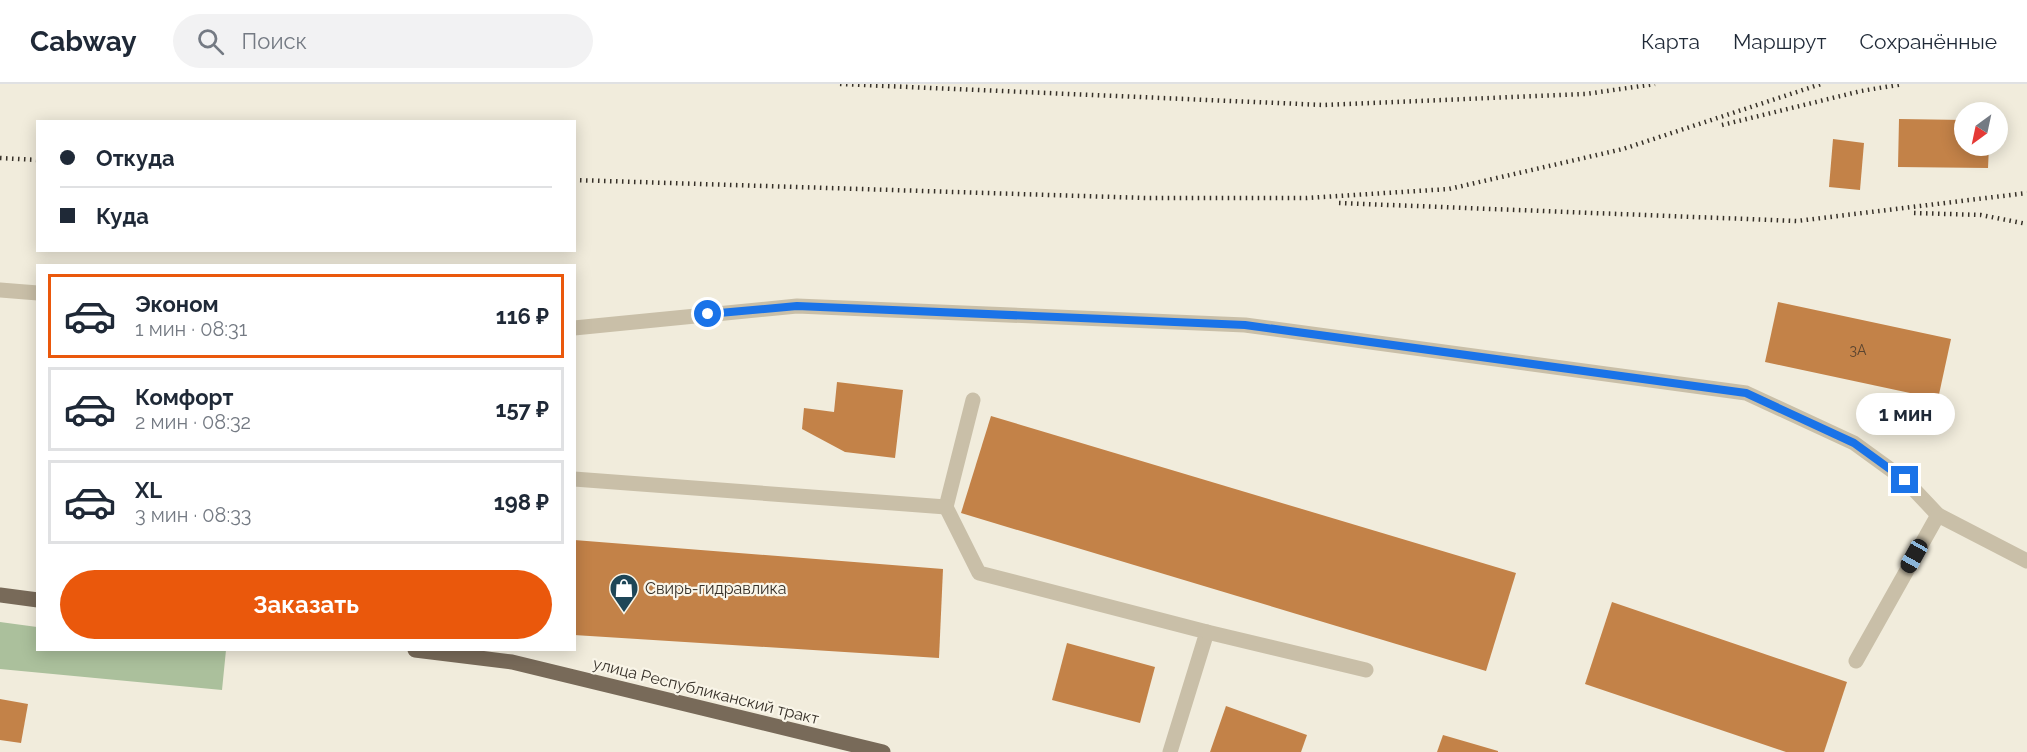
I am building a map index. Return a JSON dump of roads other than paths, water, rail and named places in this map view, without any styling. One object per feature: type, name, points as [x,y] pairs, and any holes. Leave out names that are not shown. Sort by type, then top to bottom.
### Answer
[{"type":"main road","points":[[0,595],[36,600]]},
{"type":"main road","name":"улица Республиканский тракт","points":[[423,651],[512,662],[883,752]]},
{"type":"lane","points":[[0,290],[36,292]]},
{"type":"lane","points":[[576,327],[797,306],[1245,325],[1746,393],[1854,443],[1905,480],[1938,515],[2027,561]]},
{"type":"lane","points":[[973,400],[946,507],[979,573],[1366,670]]},
{"type":"lane","points":[[576,479],[946,507]]},
{"type":"lane","points":[[1856,661],[1938,515]]},
{"type":"lane","points":[[1170,752],[1207,632]]},
{"type":"railway","points":[[840,84],[1323,105],[1586,94],[1655,84]]},
{"type":"railway","points":[[576,180],[1146,198],[1306,198],[1449,189],[1623,149],[1821,84]]},
{"type":"railway","points":[[1722,125],[1861,91],[1903,84]]},
{"type":"railway","points":[[0,158],[36,160]]},
{"type":"railway","points":[[1339,203],[1797,221],[2027,193]]},
{"type":"railway","points":[[1914,213],[1981,215],[2027,224]]},
{"type":"place","name":"Свирь-гидравлика","points":[[624,614]]}]
